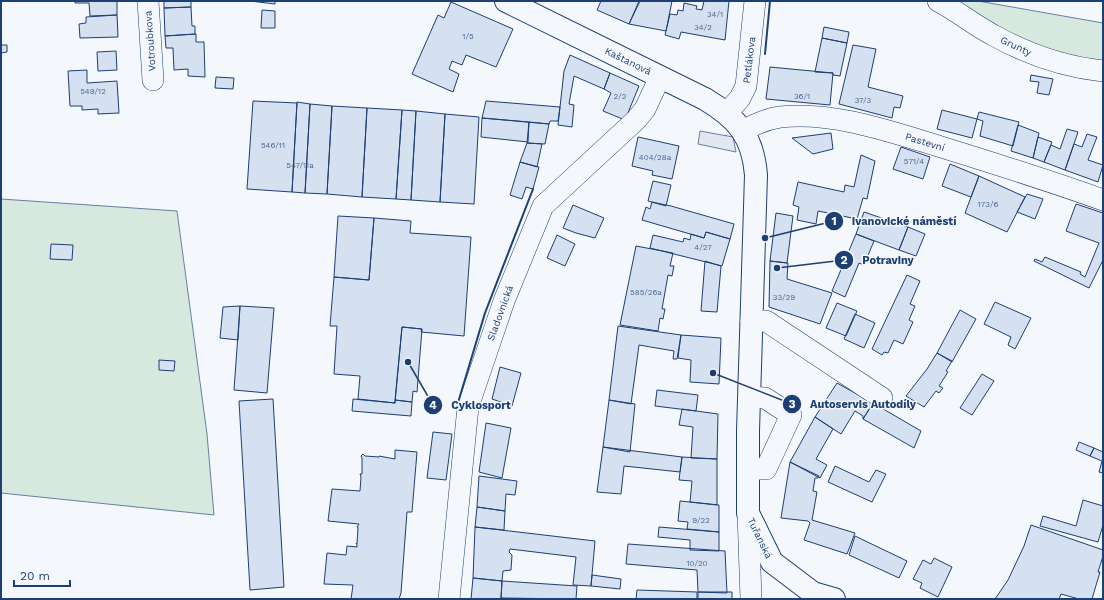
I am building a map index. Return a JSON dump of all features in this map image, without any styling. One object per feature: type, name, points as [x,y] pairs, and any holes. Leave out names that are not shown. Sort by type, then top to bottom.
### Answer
[{"type":"main road","name":"Kaštanová","points":[[506,1],[709,102],[727,114],[743,131],[752,148],[756,175],[749,397],[748,512]]},
{"type":"main road","name":"Tuřanská","points":[[748,512],[772,562],[813,593],[834,599]]},
{"type":"street","name":"Votroubkova","points":[[148,1],[153,80]]},
{"type":"street","name":"Petlákova","points":[[727,114],[740,98],[746,86],[755,1]]},
{"type":"street","name":"Grunty","points":[[938,1],[992,35],[1041,58],[1086,69],[1103,71]]},
{"type":"street","name":"Sladovnická","points":[[449,599],[468,407],[504,301],[543,206],[636,120],[644,109],[660,77]]},
{"type":"street","name":"Pastevní","points":[[743,131],[762,120],[776,118],[830,119],[888,131],[1016,169],[1103,200]]},
{"type":"street","points":[[751,321],[766,321],[882,398]]},
{"type":"street","points":[[748,469],[766,469],[791,415],[765,398],[749,397]]},
{"type":"street","points":[[748,512],[751,599]]},
{"type":"shaded area","points":[[956,1],[978,1],[1103,23],[1103,62],[1081,60],[1020,40]]},
{"type":"shaded area","points":[[700,131],[733,137],[736,152],[698,144]]},
{"type":"shaded area","points":[[1,199],[177,211],[207,434],[214,515],[1,493]]},
{"type":"building","points":[[75,1],[117,1],[117,15],[90,16],[89,3],[75,3]]},
{"type":"building","points":[[164,1],[191,1],[191,7],[164,8]]},
{"type":"building","points":[[250,1],[275,1],[275,4]]},
{"type":"building","points":[[601,1],[639,1],[629,24],[597,10]]},
{"type":"building","points":[[640,1],[672,1],[666,31],[629,24]]},
{"type":"building","points":[[704,1],[729,1],[725,40],[681,32],[679,39],[665,35],[670,14],[677,15],[678,10],[683,11],[684,3],[697,6],[696,9],[702,10]]},
{"type":"building","points":[[451,2],[513,29],[496,67],[466,55],[462,65],[452,61],[449,69],[459,74],[453,92],[412,74],[438,15],[444,18]]},
{"type":"building","points":[[191,7],[192,26],[195,26],[195,34],[165,36],[164,8]]},
{"type":"building","points":[[262,10],[275,11],[275,28],[261,28]]},
{"type":"building","points":[[117,15],[118,37],[80,38],[79,24],[86,23],[86,17]]},
{"type":"building","points":[[824,27],[849,32],[847,43],[822,38]]},
{"type":"building","points":[[196,34],[196,42],[204,42],[205,77],[188,76],[188,69],[174,70],[173,48],[166,48],[165,36]]},
{"type":"building","points":[[822,38],[847,43],[840,76],[833,75],[833,73],[815,72]]},
{"type":"building","points":[[1,45],[7,45],[7,52],[1,53]]},
{"type":"building","points":[[853,45],[876,49],[868,87],[903,96],[900,108],[894,107],[892,118],[839,104]]},
{"type":"building","points":[[116,51],[117,70],[98,71],[97,52]]},
{"type":"building","points":[[570,55],[610,73],[604,89],[574,76],[569,104],[574,105],[572,127],[558,125],[564,71]]},
{"type":"building","points":[[770,67],[833,73],[830,105],[766,99]]},
{"type":"building","points":[[87,70],[87,83],[117,81],[119,113],[98,114],[98,109],[82,110],[82,106],[70,106],[68,71]]},
{"type":"building","points":[[610,73],[639,86],[625,120],[603,111],[611,93],[604,89]]},
{"type":"building","points":[[1031,75],[1053,79],[1049,95],[1037,93],[1039,82],[1030,81]]},
{"type":"building","points":[[216,77],[234,78],[233,89],[215,88]]},
{"type":"building","points":[[253,101],[297,103],[292,192],[247,189]]},
{"type":"building","points":[[486,101],[560,107],[558,121],[550,121],[549,124],[482,118]]},
{"type":"building","points":[[297,102],[310,104],[305,193],[292,192]]},
{"type":"building","points":[[310,104],[332,106],[327,194],[305,193]]},
{"type":"building","points":[[332,106],[367,108],[362,197],[327,194]]},
{"type":"building","points":[[367,108],[402,110],[396,199],[362,197]]},
{"type":"building","points":[[402,110],[416,111],[411,200],[396,199]]},
{"type":"building","points":[[942,110],[977,119],[972,138],[937,129]]},
{"type":"building","points":[[416,111],[445,114],[440,202],[411,200]]},
{"type":"building","points":[[979,112],[1019,122],[1013,146],[980,136],[983,121],[977,119]]},
{"type":"building","points":[[445,114],[479,117],[474,204],[440,202]]},
{"type":"building","points":[[482,118],[529,122],[528,142],[481,137]]},
{"type":"building","points":[[529,122],[549,124],[545,144],[527,143]]},
{"type":"building","points":[[1018,125],[1039,133],[1033,158],[1011,151]]},
{"type":"building","points":[[1067,129],[1078,132],[1065,170],[1044,162],[1051,145],[1060,149]]},
{"type":"building","points":[[831,133],[833,149],[813,154],[792,138]]},
{"type":"building","points":[[1087,134],[1097,137],[1088,160],[1103,165],[1098,182],[1065,170],[1074,144],[1082,147]]},
{"type":"building","points":[[638,137],[679,146],[672,179],[652,175],[653,171],[632,166]]},
{"type":"building","points":[[1038,137],[1052,142],[1044,162],[1033,158]]},
{"type":"building","points":[[527,143],[542,144],[537,167],[520,162]]},
{"type":"building","points":[[901,147],[930,157],[923,179],[893,169]]},
{"type":"building","points":[[861,155],[875,161],[867,199],[863,198],[857,219],[818,211],[816,224],[797,220],[799,207],[793,205],[798,182],[844,192],[845,185],[854,187]]},
{"type":"building","points":[[520,162],[539,167],[533,189],[526,187],[522,199],[510,195]]},
{"type":"building","points":[[950,164],[979,176],[971,197],[942,186]]},
{"type":"building","points":[[979,176],[1025,197],[1007,232],[965,213]]},
{"type":"building","points":[[653,181],[671,185],[666,206],[648,201]]},
{"type":"building","points":[[1027,194],[1043,199],[1035,219],[1017,212]]},
{"type":"building","points":[[652,202],[734,224],[730,239],[706,232],[704,238],[642,220],[646,207],[650,209]]},
{"type":"building","points":[[1076,204],[1103,213],[1103,260],[1089,288],[1034,261],[1035,259],[1042,262],[1045,257],[1081,272],[1080,274],[1085,277],[1099,243],[1066,231]]},
{"type":"building","points":[[573,205],[604,218],[595,238],[563,228]]},
{"type":"building","points":[[864,212],[908,227],[899,250],[856,234]]},
{"type":"building","points":[[776,213],[793,216],[787,263],[770,261]]},
{"type":"building","points":[[338,216],[374,218],[369,280],[334,277]]},
{"type":"building","points":[[374,218],[411,221],[410,233],[471,237],[464,336],[421,332],[422,329],[402,327],[395,403],[358,399],[360,376],[334,374],[337,326],[330,326],[334,277],[369,280]]},
{"type":"building","points":[[908,227],[925,234],[916,256],[899,250]]},
{"type":"building","points":[[706,232],[730,239],[722,266],[650,248],[653,235],[683,242],[684,238],[690,240],[691,234],[704,238]]},
{"type":"building","points":[[856,234],[874,241],[864,265],[859,263],[845,297],[832,291]]},
{"type":"building","points":[[557,235],[575,244],[565,266],[547,258]]},
{"type":"building","points":[[51,244],[73,245],[72,260],[50,259]]},
{"type":"building","points":[[636,246],[673,253],[670,266],[674,266],[672,276],[668,275],[662,309],[665,309],[663,319],[660,318],[658,331],[620,325]]},
{"type":"building","points":[[705,261],[721,266],[717,312],[701,311]]},
{"type":"building","points":[[770,261],[788,263],[787,279],[832,293],[820,324],[769,307]]},
{"type":"building","points":[[907,275],[920,281],[910,304],[915,306],[909,320],[913,322],[903,344],[894,340],[888,353],[884,352],[882,355],[872,349]]},
{"type":"building","points":[[995,302],[1031,318],[1015,349],[1008,345],[1011,337],[984,324]]},
{"type":"building","points":[[837,303],[857,311],[846,336],[826,328]]},
{"type":"building","points":[[240,306],[274,308],[267,393],[234,390]]},
{"type":"building","points":[[240,306],[238,340],[220,338],[223,307]]},
{"type":"building","points":[[960,310],[976,319],[952,362],[937,353]]},
{"type":"building","points":[[855,314],[875,323],[864,348],[844,339]]},
{"type":"building","points":[[618,326],[681,335],[677,359],[673,359],[674,351],[639,345],[631,404],[609,400]]},
{"type":"building","points":[[402,327],[422,329],[417,392],[413,391],[412,402],[395,400]]},
{"type":"building","points":[[681,335],[721,338],[719,384],[690,382],[691,360],[678,358]]},
{"type":"building","points":[[937,353],[952,361],[946,371],[948,372],[939,386],[943,388],[939,393],[936,391],[924,407],[906,396],[927,369]]},
{"type":"building","points":[[159,360],[175,361],[174,371],[159,370]]},
{"type":"building","points":[[500,367],[521,373],[512,406],[492,399]]},
{"type":"building","points":[[982,374],[994,381],[972,415],[960,408]]},
{"type":"building","points":[[837,383],[873,403],[863,419],[863,416],[855,411],[841,434],[815,417]]},
{"type":"building","points":[[657,390],[698,395],[696,411],[655,406]]},
{"type":"building","points":[[273,399],[284,587],[250,590],[239,401]]},
{"type":"building","points":[[353,399],[395,403],[395,400],[412,402],[411,416],[352,411]]},
{"type":"building","points":[[609,400],[635,404],[630,452],[603,447]]},
{"type":"building","points":[[873,403],[921,431],[914,448],[863,419]]},
{"type":"building","points":[[682,409],[718,414],[717,459],[691,458],[693,427],[679,425]]},
{"type":"building","points":[[815,417],[833,429],[816,459],[827,465],[820,478],[790,462]]},
{"type":"building","points":[[486,423],[511,428],[502,478],[479,472]]},
{"type":"building","points":[[433,432],[452,434],[446,480],[427,478]]},
{"type":"building","points":[[1079,442],[1094,448],[1090,456],[1076,450]]},
{"type":"building","points":[[603,447],[682,457],[680,472],[624,466],[621,494],[597,492]]},
{"type":"building","points":[[1094,448],[1103,452],[1103,473],[1099,472],[1102,461],[1090,456]]},
{"type":"building","points":[[395,450],[417,452],[412,512],[407,512],[401,593],[399,599],[351,599],[353,585],[324,584],[327,553],[346,555],[347,546],[357,547],[357,527],[359,524],[328,521],[332,489],[360,491],[360,474],[362,474],[361,456],[363,454],[365,456],[379,456],[395,459]]},
{"type":"building","points":[[682,457],[717,459],[717,505],[690,502],[692,481],[679,480]]},
{"type":"building","points":[[790,462],[819,476],[818,478],[815,478],[813,491],[817,492],[812,520],[855,533],[847,554],[804,540],[810,523],[808,521],[781,518]]},
{"type":"building","points":[[835,466],[869,482],[876,470],[886,474],[872,502],[828,482]]},
{"type":"building","points":[[479,476],[517,481],[515,495],[506,494],[505,511],[477,507]]},
{"type":"building","points":[[1083,500],[1103,506],[1103,525],[1098,542],[1040,526],[1043,516],[1076,526]]},
{"type":"building","points":[[680,501],[719,505],[719,532],[687,529],[688,522],[678,521]]},
{"type":"building","points":[[477,507],[505,511],[504,530],[475,527]]},
{"type":"building","points":[[1031,525],[1103,550],[1103,556],[1098,572],[1100,572],[1092,599],[1079,599],[1061,594],[1059,599],[995,599],[1008,580],[1024,546]]},
{"type":"building","points":[[475,527],[595,541],[591,586],[573,585],[576,557],[510,549],[509,552],[512,555],[511,570],[503,571],[502,581],[473,578]]},
{"type":"building","points":[[659,527],[719,532],[719,551],[690,550],[690,540],[658,537]]},
{"type":"building","points":[[855,536],[907,561],[899,578],[849,555]]},
{"type":"building","points":[[628,544],[725,551],[727,593],[698,592],[697,570],[626,564]]},
{"type":"building","points":[[934,558],[952,567],[938,597],[920,588],[922,583],[913,579],[923,560],[931,564]]},
{"type":"building","points":[[592,575],[621,579],[620,589],[591,586]]},
{"type":"building","points":[[473,578],[502,581],[501,599],[471,599]]},
{"type":"building","points":[[502,581],[577,586],[576,599],[501,598]]},
{"type":"building","points":[[637,590],[697,592],[697,599],[636,599]]},
{"type":"building","points":[[698,592],[732,592],[732,599],[698,599]]},
{"type":"wall","points":[[765,54],[770,1]]},
{"type":"wall","points":[[457,406],[485,313],[533,189]]},
{"type":"place","name":"Ivanovické náměstí","points":[[765,238]]},
{"type":"place","name":"Potraviny","points":[[777,268]]},
{"type":"place","name":"Cyklosport","points":[[408,362]]},
{"type":"place","name":"Autoservis Autodíly","points":[[713,373]]}]
